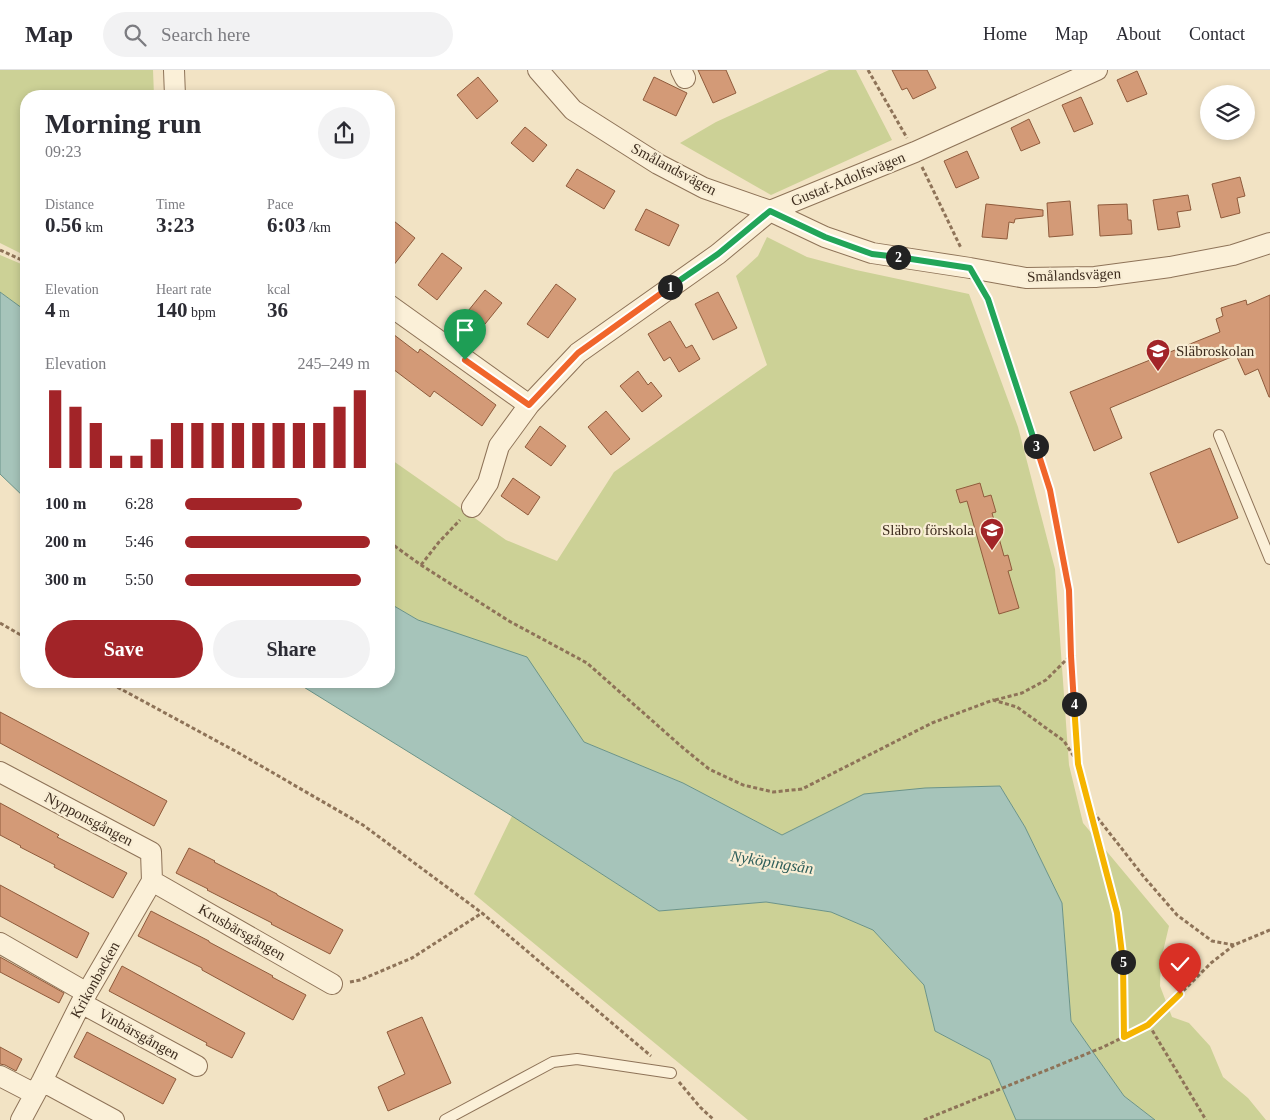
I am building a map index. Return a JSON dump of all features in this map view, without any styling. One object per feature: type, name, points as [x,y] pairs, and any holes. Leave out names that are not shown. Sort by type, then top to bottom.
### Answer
[{"type":"street","points":[[174,70],[175,90]]},
{"type":"street","name":"Gustaf-Adolfsvägen","points":[[472,506],[488,483],[499,446],[529,405],[578,353],[718,254],[770,211],[914,152],[1097,70]]},
{"type":"street","name":"Smålandsvägen","points":[[542,71],[574,110],[658,164],[704,188],[770,211],[825,237],[872,254],[1026,278],[1095,276],[1170,267],[1233,255],[1270,242]]},
{"type":"street","points":[[395,310],[529,405]]},
{"type":"street","name":"Nypponsgången","points":[[0,772],[152,852],[152,881]]},
{"type":"street","name":"Krusbärsgången","points":[[152,881],[332,984]]},
{"type":"street","name":"Krikonbacken","points":[[21,1120],[84,998],[152,881]]},
{"type":"street","name":"Vinbärsgången","points":[[0,943],[84,998],[197,1066]]},
{"type":"street","points":[[0,1076],[38,1088],[114,1120]]},
{"type":"lane","points":[[1219,435],[1270,559]]},
{"type":"lane","points":[[445,1120],[553,1062],[577,1059],[671,1073]]},
{"type":"path","points":[[0,250],[20,259]]},
{"type":"path","points":[[970,268],[988,299],[1050,490],[1069,590],[1078,764],[1117,913],[1123,960],[1124,1037]]},
{"type":"path","points":[[421,565],[472,506]]},
{"type":"path","points":[[395,546],[509,621],[587,663],[709,769],[743,785],[773,792],[802,789],[932,724],[993,700],[1022,693],[1046,680],[1071,656]]},
{"type":"path","points":[[0,623],[20,635]]},
{"type":"path","points":[[119,688],[237,752],[363,824],[482,912],[671,1073],[700,1107],[714,1120]]},
{"type":"path","points":[[993,700],[1017,707],[1064,741],[1078,764]]},
{"type":"path","points":[[1091,809],[1144,877],[1177,915],[1212,941],[1234,945]]},
{"type":"path","points":[[332,984],[360,980],[412,958],[482,912]]},
{"type":"path","points":[[924,1120],[1101,1048],[1148,1025],[1211,963],[1234,945],[1270,930]]},
{"type":"path","points":[[1148,1025],[1206,1120]]},
{"type":"green space","points":[[0,70],[153,70],[154,90],[20,90],[20,253],[0,243]]},
{"type":"green space","points":[[829,70],[856,70],[892,140],[771,195],[680,143],[716,122]]},
{"type":"green space","points":[[767,237],[807,257],[856,270],[969,294],[1018,427],[1055,569],[1069,765],[1083,823],[1169,926],[1161,960],[1160,986],[1172,1017],[1189,1023],[1210,1046],[1223,1077],[1248,1098],[1266,1120],[1155,1120],[1124,1096],[1071,1021],[1062,903],[1025,827],[1000,786],[864,794],[782,835],[683,783],[584,742],[418,620],[395,607],[395,462],[506,540],[557,561],[614,472],[767,365],[736,276],[758,256]]},
{"type":"green space","points":[[0,255],[20,263],[20,307],[0,292]]},
{"type":"green space","points":[[512,816],[659,911],[766,902],[831,912],[873,930],[924,985],[935,1031],[990,1060],[1016,1120],[748,1120],[474,894]]},
{"type":"water","points":[[0,292],[20,307],[20,493],[0,474]]},
{"type":"water","name":"Nyköpingsån","points":[[395,607],[418,620],[527,657],[584,742],[683,783],[782,835],[864,794],[925,788],[1000,786],[1025,827],[1062,903],[1071,1021],[1124,1096],[1155,1120],[1016,1120],[990,1060],[935,1031],[924,985],[873,930],[831,912],[766,902],[659,911],[512,816],[305,688],[395,688]]},
{"type":"building","points":[[698,70],[726,70],[736,93],[713,103]]},
{"type":"building","points":[[892,70],[927,70],[936,88],[913,99],[907,88],[902,90]]},
{"type":"building","points":[[1137,71],[1147,94],[1127,102],[1117,80]]},
{"type":"building","points":[[478,77],[498,101],[477,119],[457,95]]},
{"type":"building","points":[[654,77],[687,93],[676,116],[643,100]]},
{"type":"building","points":[[1081,97],[1093,124],[1074,132],[1062,105]]},
{"type":"building","points":[[1029,119],[1040,143],[1021,151],[1011,128]]},
{"type":"building","points":[[525,127],[547,145],[533,162],[511,143]]},
{"type":"building","points":[[967,151],[979,178],[956,188],[944,161]]},
{"type":"building","points":[[577,169],[615,191],[604,209],[566,186]]},
{"type":"building","points":[[1240,177],[1245,196],[1237,198],[1240,213],[1221,218],[1212,184]]},
{"type":"building","points":[[1188,195],[1191,210],[1177,212],[1180,227],[1158,230],[1153,200]]},
{"type":"building","points":[[1070,201],[1073,235],[1049,237],[1047,203]]},
{"type":"building","points":[[986,204],[1043,210],[1043,216],[1015,219],[1014,223],[1009,222],[1007,239],[982,237]]},
{"type":"building","points":[[1127,204],[1128,220],[1131,220],[1132,234],[1100,236],[1098,205]]},
{"type":"building","points":[[646,209],[679,225],[669,246],[635,230]]},
{"type":"building","points":[[395,222],[415,238],[395,263]]},
{"type":"building","points":[[442,253],[462,268],[437,300],[418,285]]},
{"type":"building","points":[[556,284],[576,299],[548,338],[527,324]]},
{"type":"building","points":[[485,290],[502,303],[481,329],[464,316]]},
{"type":"building","points":[[718,292],[737,328],[713,340],[695,304]]},
{"type":"building","name":"Släbroskolan","points":[[1270,295],[1270,397],[1258,369],[1245,375],[1236,355],[1110,408],[1122,438],[1094,451],[1070,392],[1220,332],[1216,319],[1223,316],[1221,308],[1246,300],[1247,305]]},
{"type":"building","points":[[670,321],[686,348],[692,345],[700,359],[679,372],[670,357],[664,361],[648,334]]},
{"type":"building","points":[[395,336],[418,353],[420,349],[496,405],[482,426],[434,391],[430,397],[395,371]]},
{"type":"building","points":[[638,371],[648,385],[651,382],[662,396],[642,412],[620,386]]},
{"type":"building","points":[[606,411],[630,439],[611,455],[588,427]]},
{"type":"building","points":[[540,426],[566,446],[551,466],[525,447]]},
{"type":"building","points":[[1210,448],[1238,518],[1178,543],[1150,473]]},
{"type":"building","points":[[513,478],[540,497],[528,515],[501,496]]},
{"type":"building","name":"Släbro förskola","points":[[980,483],[984,497],[991,495],[996,512],[992,513],[1004,556],[1008,555],[1012,570],[1008,571],[1019,608],[999,614],[967,501],[960,503],[956,490]]},
{"type":"building","points":[[0,712],[167,801],[154,826],[0,743]]},
{"type":"building","points":[[0,803],[59,835],[57,837],[127,873],[113,898],[54,867],[55,865],[0,835]]},
{"type":"building","points":[[189,848],[343,930],[330,954],[176,873]]},
{"type":"building","points":[[0,885],[89,933],[77,958],[0,916]]},
{"type":"building","points":[[151,911],[306,995],[293,1020],[202,970],[202,968],[138,936]]},
{"type":"building","points":[[0,957],[64,993],[59,1003],[0,972]]},
{"type":"building","points":[[122,966],[245,1033],[232,1058],[109,991]]},
{"type":"building","points":[[422,1017],[451,1083],[388,1111],[378,1087],[405,1074],[387,1032]]},
{"type":"building","points":[[87,1032],[176,1079],[163,1104],[74,1057]]},
{"type":"building","points":[[0,1047],[22,1059],[16,1071],[0,1064]]},
{"type":"place","name":"Släbroskolan","points":[[1158,372]]},
{"type":"place","name":"Släbro förskola","points":[[992,551]]},
{"type":"route","points":[[465,360],[529,405],[578,353],[718,254],[770,211],[825,237],[872,254],[970,268],[988,299],[1050,490],[1069,590],[1078,764],[1100,842],[1117,913],[1123,960],[1124,1037],[1148,1025],[1180,994]]}]
